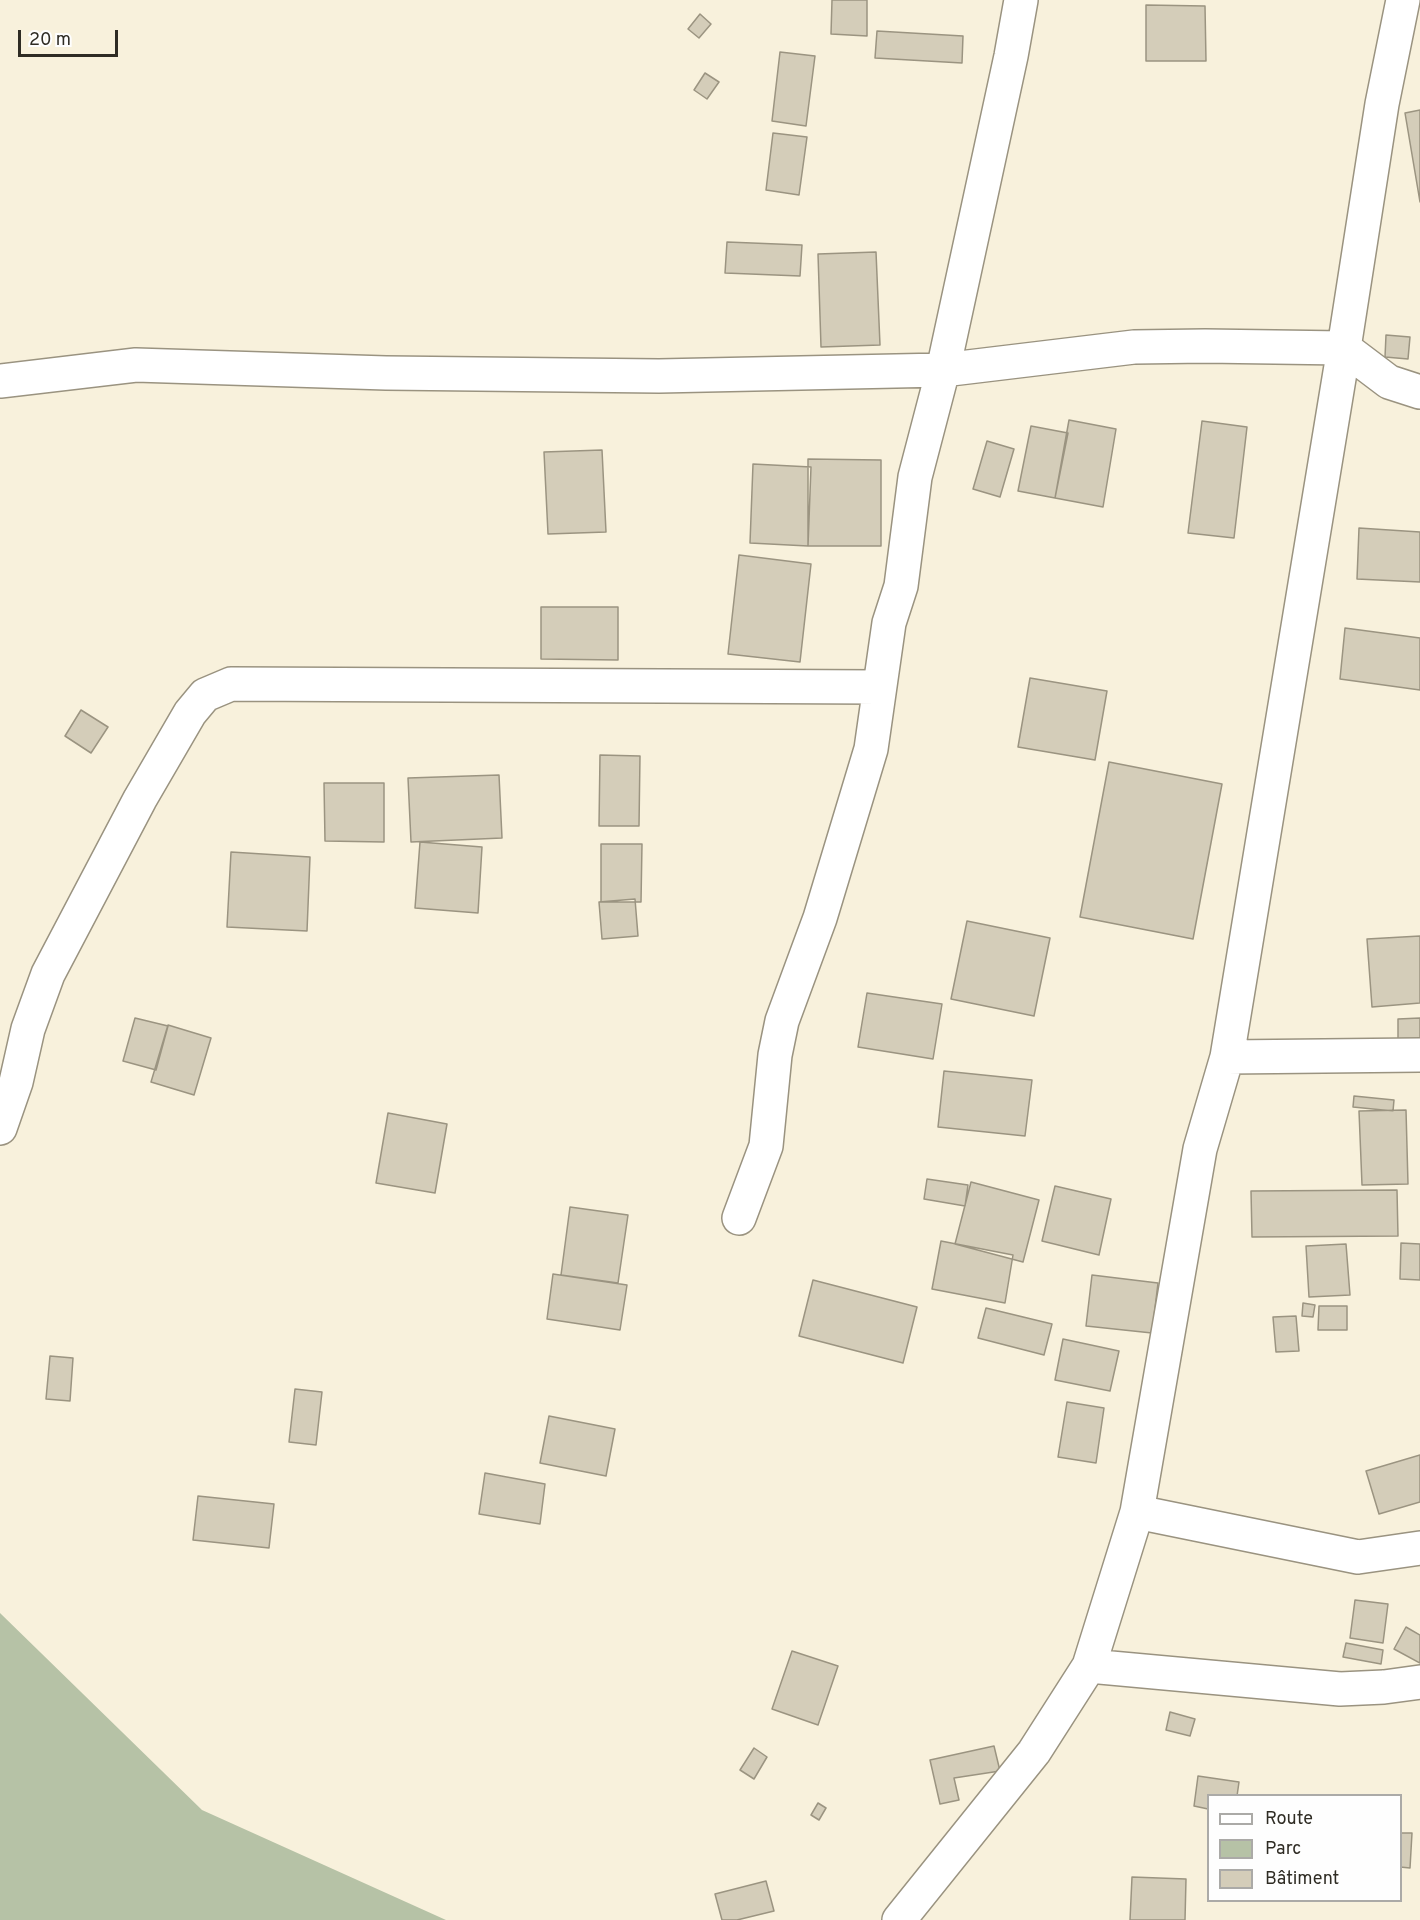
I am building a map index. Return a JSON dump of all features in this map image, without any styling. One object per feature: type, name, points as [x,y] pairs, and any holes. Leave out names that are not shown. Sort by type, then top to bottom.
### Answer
[{"type":"street","points":[[739,1218],[766,1146],[775,1055],[782,1021],[820,918],[870,748],[889,623],[901,586],[915,477],[943,370],[1011,57],[1021,0]]},
{"type":"street","points":[[899,1920],[1034,1752],[1089,1666],[1137,1512],[1200,1149],[1227,1057],[1382,104],[1407,41],[1403,0]]},
{"type":"street","points":[[0,381],[136,365],[386,374],[636,376],[943,370],[1134,346],[1344,348],[1389,382],[1420,392]]},
{"type":"street","points":[[0,1128],[16,1082],[28,1029],[48,974],[140,799],[190,714],[205,695],[231,684],[879,687]]},
{"type":"street","points":[[1227,1057],[1420,1055]]},
{"type":"street","points":[[1137,1512],[1358,1557],[1420,1548]]},
{"type":"street","points":[[1089,1666],[1340,1689],[1384,1687],[1420,1682]]},
{"type":"green space","points":[[0,1613],[202,1810],[446,1920],[0,1920]]},
{"type":"building","points":[[832,0],[867,0],[867,36],[831,34]]},
{"type":"building","points":[[1146,5],[1205,6],[1206,61],[1146,61]]},
{"type":"building","points":[[700,14],[711,24],[699,38],[688,29]]},
{"type":"building","points":[[877,31],[963,36],[962,63],[875,58]]},
{"type":"building","points":[[780,52],[815,56],[806,126],[772,121]]},
{"type":"building","points":[[705,73],[719,82],[707,99],[694,90]]},
{"type":"building","points":[[1420,110],[1420,202],[1405,113]]},
{"type":"building","points":[[773,133],[807,137],[799,195],[766,190]]},
{"type":"building","points":[[727,242],[802,245],[800,276],[725,273]]},
{"type":"building","points":[[876,252],[880,345],[821,347],[818,254]]},
{"type":"building","points":[[1386,335],[1410,337],[1408,359],[1385,357]]},
{"type":"building","points":[[1069,420],[1116,429],[1103,507],[1055,498]]},
{"type":"building","points":[[1202,421],[1247,427],[1234,538],[1188,533]]},
{"type":"building","points":[[1031,426],[1068,433],[1055,498],[1018,491]]},
{"type":"building","points":[[987,441],[1014,449],[1000,497],[973,489]]},
{"type":"building","points":[[602,450],[606,532],[548,534],[544,452]]},
{"type":"building","points":[[808,459],[881,460],[881,546],[808,546]]},
{"type":"building","points":[[753,464],[811,467],[808,546],[750,543]]},
{"type":"building","points":[[1359,528],[1420,532],[1420,582],[1357,579]]},
{"type":"building","points":[[739,555],[811,564],[800,662],[728,654]]},
{"type":"building","points":[[541,607],[618,607],[618,660],[541,659]]},
{"type":"building","points":[[1345,628],[1420,638],[1420,690],[1340,679]]},
{"type":"building","points":[[1030,678],[1107,691],[1095,760],[1018,747]]},
{"type":"building","points":[[81,710],[108,727],[91,753],[65,736]]},
{"type":"building","points":[[600,755],[640,756],[639,826],[599,826]]},
{"type":"building","points":[[1109,762],[1222,784],[1193,939],[1080,917]]},
{"type":"building","points":[[499,775],[502,838],[411,842],[408,778]]},
{"type":"building","points":[[324,783],[384,783],[384,842],[325,841]]},
{"type":"building","points":[[420,842],[482,847],[478,913],[415,908]]},
{"type":"building","points":[[601,844],[642,844],[641,902],[601,902]]},
{"type":"building","points":[[231,852],[310,857],[307,931],[227,927]]},
{"type":"building","points":[[635,899],[638,936],[602,939],[599,902]]},
{"type":"building","points":[[967,921],[1050,938],[1034,1016],[951,999]]},
{"type":"building","points":[[1420,936],[1420,1003],[1372,1007],[1367,939]]},
{"type":"building","points":[[867,993],[942,1004],[933,1059],[858,1047]]},
{"type":"building","points":[[135,1018],[168,1026],[156,1070],[123,1061]]},
{"type":"building","points":[[1420,1018],[1420,1041],[1398,1040],[1398,1019]]},
{"type":"building","points":[[168,1025],[211,1038],[194,1095],[151,1082]]},
{"type":"building","points":[[944,1071],[1032,1080],[1025,1136],[938,1127]]},
{"type":"building","points":[[1354,1096],[1394,1100],[1393,1111],[1353,1107]]},
{"type":"building","points":[[1406,1110],[1408,1184],[1362,1185],[1359,1111]]},
{"type":"building","points":[[388,1113],[447,1124],[435,1193],[376,1183]]},
{"type":"building","points":[[927,1179],[968,1185],[965,1206],[924,1199]]},
{"type":"building","points":[[971,1182],[1039,1200],[1023,1262],[955,1244]]},
{"type":"building","points":[[1055,1186],[1111,1199],[1099,1255],[1042,1241]]},
{"type":"building","points":[[1397,1190],[1398,1236],[1252,1237],[1251,1191]]},
{"type":"building","points":[[570,1207],[628,1215],[618,1283],[561,1275]]},
{"type":"building","points":[[941,1241],[1013,1255],[1005,1303],[932,1289]]},
{"type":"building","points":[[1401,1243],[1420,1244],[1420,1280],[1400,1279]]},
{"type":"building","points":[[1346,1244],[1350,1295],[1309,1297],[1306,1246]]},
{"type":"building","points":[[553,1274],[627,1285],[620,1330],[547,1319]]},
{"type":"building","points":[[1092,1275],[1158,1283],[1152,1333],[1086,1326]]},
{"type":"building","points":[[813,1280],[917,1307],[903,1363],[799,1336]]},
{"type":"building","points":[[1303,1303],[1315,1305],[1313,1317],[1302,1316]]},
{"type":"building","points":[[1319,1306],[1347,1306],[1347,1330],[1318,1330]]},
{"type":"building","points":[[986,1308],[1052,1324],[1044,1355],[978,1338]]},
{"type":"building","points":[[1296,1316],[1299,1351],[1276,1352],[1273,1317]]},
{"type":"building","points":[[1063,1339],[1119,1351],[1110,1391],[1055,1380]]},
{"type":"building","points":[[50,1356],[73,1358],[70,1401],[46,1399]]},
{"type":"building","points":[[295,1389],[322,1392],[316,1445],[289,1442]]},
{"type":"building","points":[[1067,1402],[1104,1408],[1096,1463],[1058,1457]]},
{"type":"building","points":[[549,1416],[615,1429],[606,1476],[540,1463]]},
{"type":"building","points":[[1420,1455],[1420,1502],[1379,1514],[1366,1471]]},
{"type":"building","points":[[485,1473],[545,1484],[540,1524],[479,1514]]},
{"type":"building","points":[[198,1496],[274,1504],[269,1548],[193,1540]]},
{"type":"building","points":[[1355,1600],[1388,1604],[1383,1643],[1350,1638]]},
{"type":"building","points":[[1406,1627],[1420,1635],[1420,1663],[1394,1649]]},
{"type":"building","points":[[1346,1643],[1383,1650],[1381,1664],[1343,1657]]},
{"type":"building","points":[[792,1651],[838,1666],[818,1725],[772,1709]]},
{"type":"building","points":[[1170,1712],[1195,1719],[1190,1736],[1166,1730]]},
{"type":"building","points":[[994,1746],[1000,1771],[954,1778],[959,1800],[940,1804],[930,1760]]},
{"type":"building","points":[[754,1748],[767,1757],[754,1779],[740,1770]]},
{"type":"building","points":[[1198,1776],[1239,1782],[1237,1794],[1207,1794],[1207,1809],[1194,1806]]},
{"type":"building","points":[[818,1803],[826,1808],[819,1820],[811,1815]]},
{"type":"building","points":[[1402,1833],[1412,1833],[1410,1868],[1402,1867]]},
{"type":"building","points":[[1132,1877],[1186,1879],[1185,1920],[1130,1920]]},
{"type":"building","points":[[766,1881],[774,1911],[737,1920],[722,1920],[715,1894]]}]
